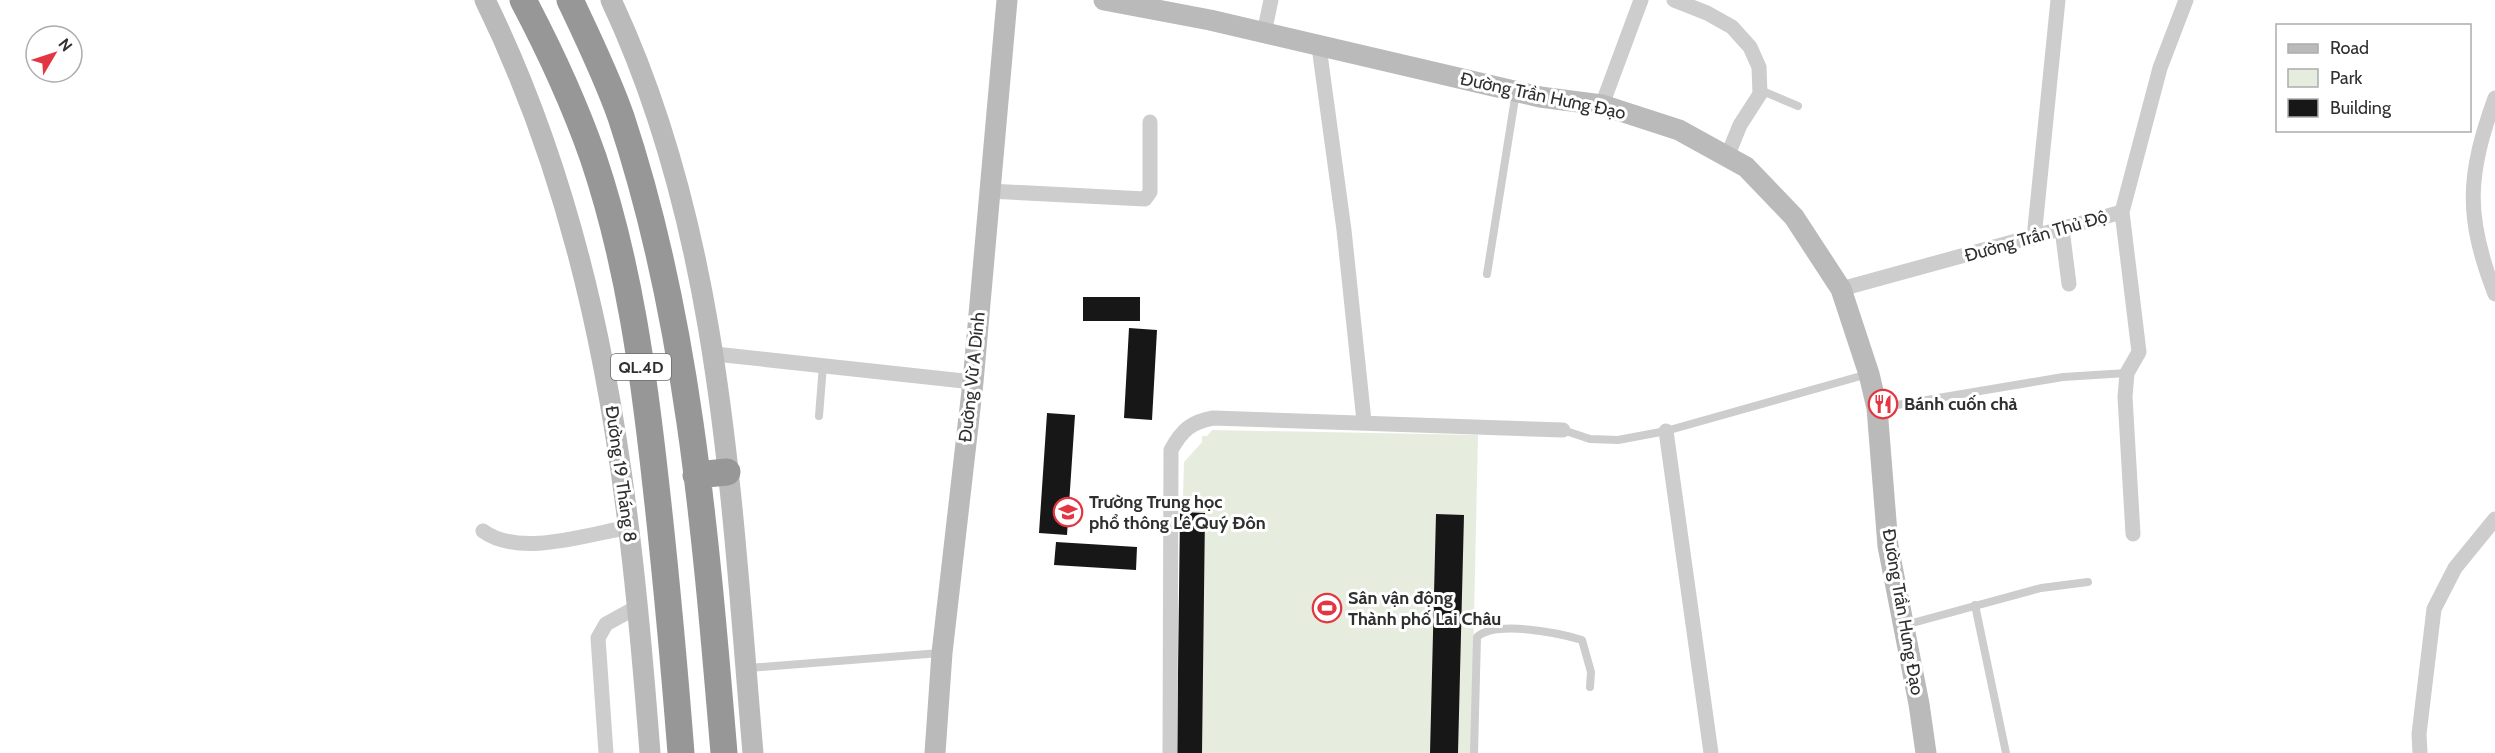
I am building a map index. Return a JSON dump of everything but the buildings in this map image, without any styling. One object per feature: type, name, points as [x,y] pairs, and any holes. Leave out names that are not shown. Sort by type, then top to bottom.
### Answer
[{"type":"highway","name":"Đường 19 Tháng 8","points":[[523,0],[563,80],[593,158],[622,263],[648,407],[681,753]]},
{"type":"highway","name":"QL.4D","points":[[570,0],[620,114],[639,176],[673,322],[710,586],[724,753]]},
{"type":"highway","points":[[696,475],[727,472]]},
{"type":"street","name":"Đường 19 Tháng 8","points":[[485,0],[531,102],[571,219],[614,415],[630,527],[650,753]]},
{"type":"street","points":[[611,0],[635,52],[665,145],[689,236],[715,354],[753,753]]},
{"type":"street","name":"Đường Vừ A Dính","points":[[935,753],[942,653],[973,382],[1008,0]]},
{"type":"street","name":"Đường Trần Hưng Đạo","points":[[1104,0],[1264,33],[1540,97],[1602,105],[1678,130],[1746,167],[1794,217],[1841,289],[1869,374],[1877,408],[1888,546],[1926,753]]},
{"type":"street","points":[[1264,33],[1270,0]]},
{"type":"street","points":[[1602,105],[1641,0]]},
{"type":"street","points":[[1674,0],[1707,13],[1732,27],[1750,47],[1759,66],[1760,90],[1727,157]]},
{"type":"street","points":[[2034,237],[2058,0]]},
{"type":"street","name":"Đường Trần Thủ Độ","points":[[1841,289],[2122,212],[2160,68],[2186,0]]},
{"type":"street","points":[[1319,47],[1344,230],[1364,421]]},
{"type":"street","points":[[2495,98],[2477,158],[2472,216],[2482,258],[2495,294]]},
{"type":"street","points":[[989,191],[1145,199],[1150,192],[1150,122]]},
{"type":"street","points":[[2122,212],[2139,352],[2127,373],[2125,397],[2133,534]]},
{"type":"street","points":[[2062,230],[2069,284]]},
{"type":"street","points":[[715,354],[973,382]]},
{"type":"street","points":[[1170,753],[1171,450],[1180,433],[1195,421],[1213,418],[1364,421],[1563,430]]},
{"type":"street","points":[[1666,431],[1711,753]]},
{"type":"street","points":[[2420,753],[2419,734],[2434,609],[2455,568],[2495,519]]},
{"type":"street","points":[[483,531],[509,544],[529,544],[630,527]]},
{"type":"street","points":[[606,753],[598,638],[606,624],[637,607]]},
{"type":"lane","points":[[1760,90],[1798,106]]},
{"type":"lane","points":[[1487,274],[1516,91]]},
{"type":"lane","points":[[819,416],[823,365]]},
{"type":"lane","points":[[1877,408],[2063,377],[2127,373]]},
{"type":"lane","points":[[1563,430],[1590,439],[1618,440],[1666,431],[1869,374]]},
{"type":"lane","points":[[1904,626],[2041,588],[2088,582]]},
{"type":"lane","points":[[1975,605],[2006,753]]},
{"type":"lane","points":[[1474,753],[1478,637],[1482,633],[1494,628],[1563,634],[1582,640],[1592,672],[1590,687]]},
{"type":"lane","points":[[746,668],[942,653]]},
{"type":"green space","name":"Sân vận động Thành phố Lai Châu","points":[[1212,430],[1478,435],[1471,753],[1176,753],[1184,462],[1202,442],[1202,436],[1207,436]]},
{"type":"place","name":"Bánh cuốn chả","points":[[1883,404]]},
{"type":"place","name":"Trường Trung học phổ thông Lê Quý Đôn","points":[[1068,512]]},
{"type":"place","name":"Sân vận động Thành phố Lai Châu","points":[[1327,608]]}]
